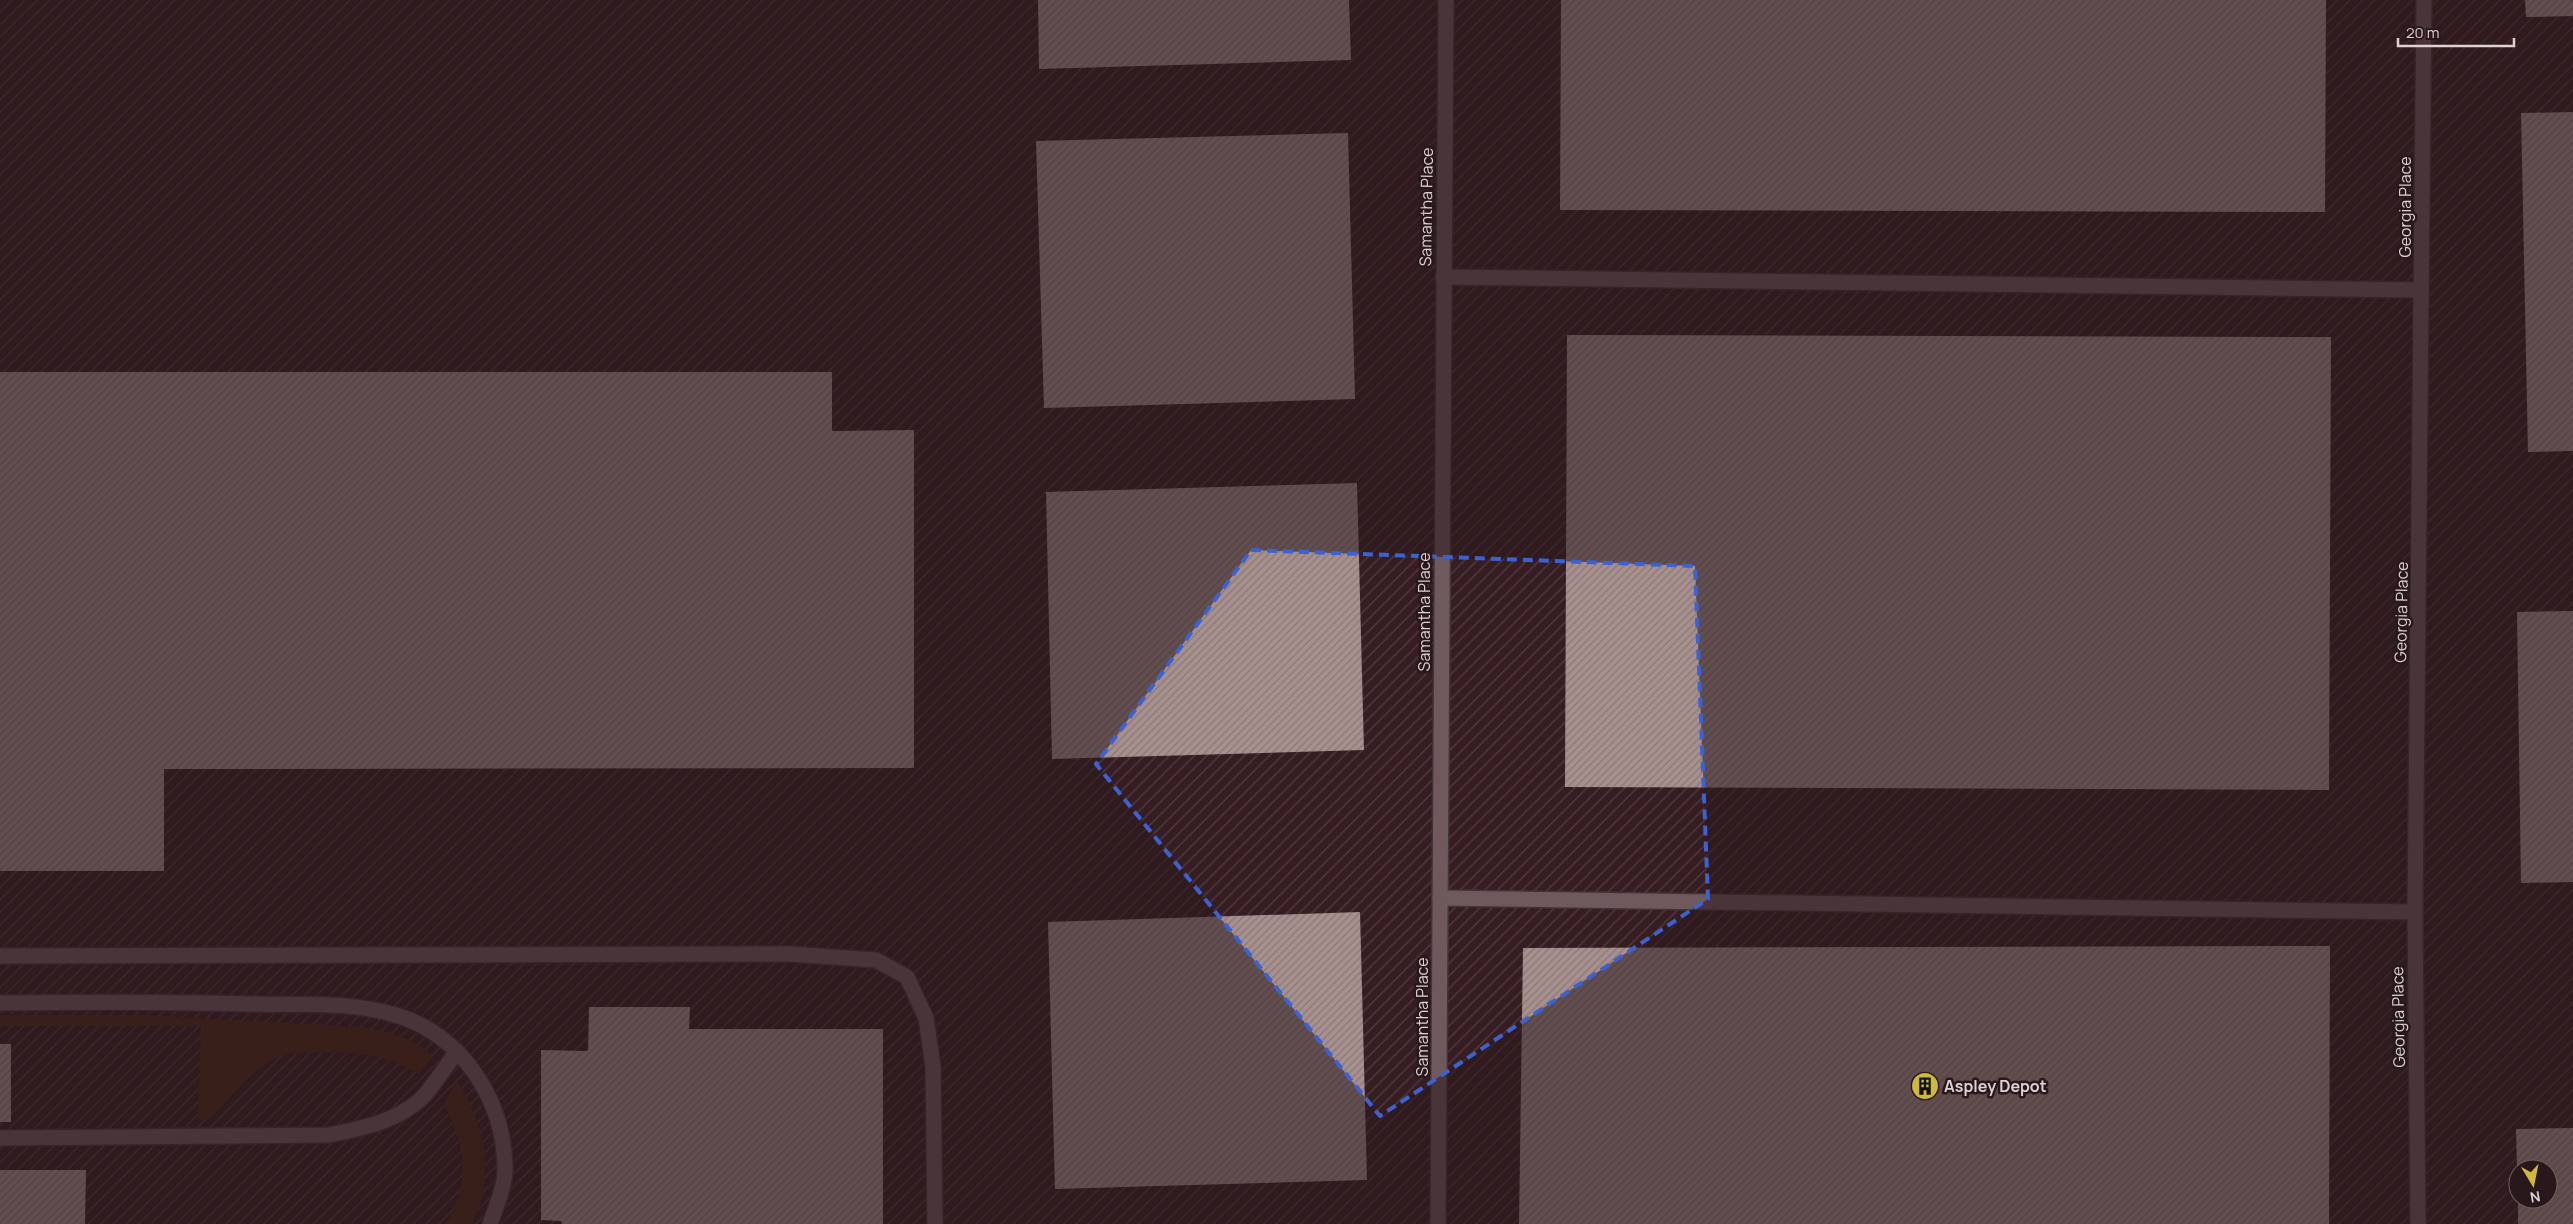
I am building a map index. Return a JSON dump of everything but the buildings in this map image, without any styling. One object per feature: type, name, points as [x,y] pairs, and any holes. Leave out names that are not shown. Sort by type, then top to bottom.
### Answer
[{"type":"street","name":"Samantha Place","points":[[1438,1224],[1446,0]]},
{"type":"street","name":"Georgia Place","points":[[2418,1224],[2415,912],[2424,0]]},
{"type":"street","points":[[1443,277],[2422,290]]},
{"type":"street","points":[[1440,898],[2415,912]]},
{"type":"street","points":[[0,956],[790,954],[876,960],[908,977],[926,1018],[933,1066],[935,1224]]},
{"type":"street","points":[[0,1002],[126,1001],[356,1006],[398,1016],[428,1028],[457,1051],[478,1075],[498,1118],[505,1167],[490,1224]]},
{"type":"street","points":[[0,1138],[285,1137],[329,1135],[371,1127],[405,1112],[423,1097],[457,1051]]},
{"type":"highlighted area","points":[[1251,550],[1695,566],[1708,899],[1380,1116],[1096,764]]},
{"type":"shaded area","points":[[0,0],[2573,0],[2573,1224],[0,1224]]},
{"type":"shaded area","points":[[0,1015],[141,1015],[360,1027],[410,1040],[427,1051],[432,1058],[419,1074],[391,1061],[373,1056],[322,1052],[282,1056],[256,1071],[210,1119],[201,1120],[198,1118],[201,1026],[0,1026]]},
{"type":"shaded area","points":[[455,1082],[459,1084],[468,1101],[481,1135],[484,1152],[484,1188],[472,1224],[446,1224],[459,1193],[463,1164],[457,1135],[444,1105]]},
{"type":"place","name":"Aspley Depot","points":[[1925,1086]]}]
